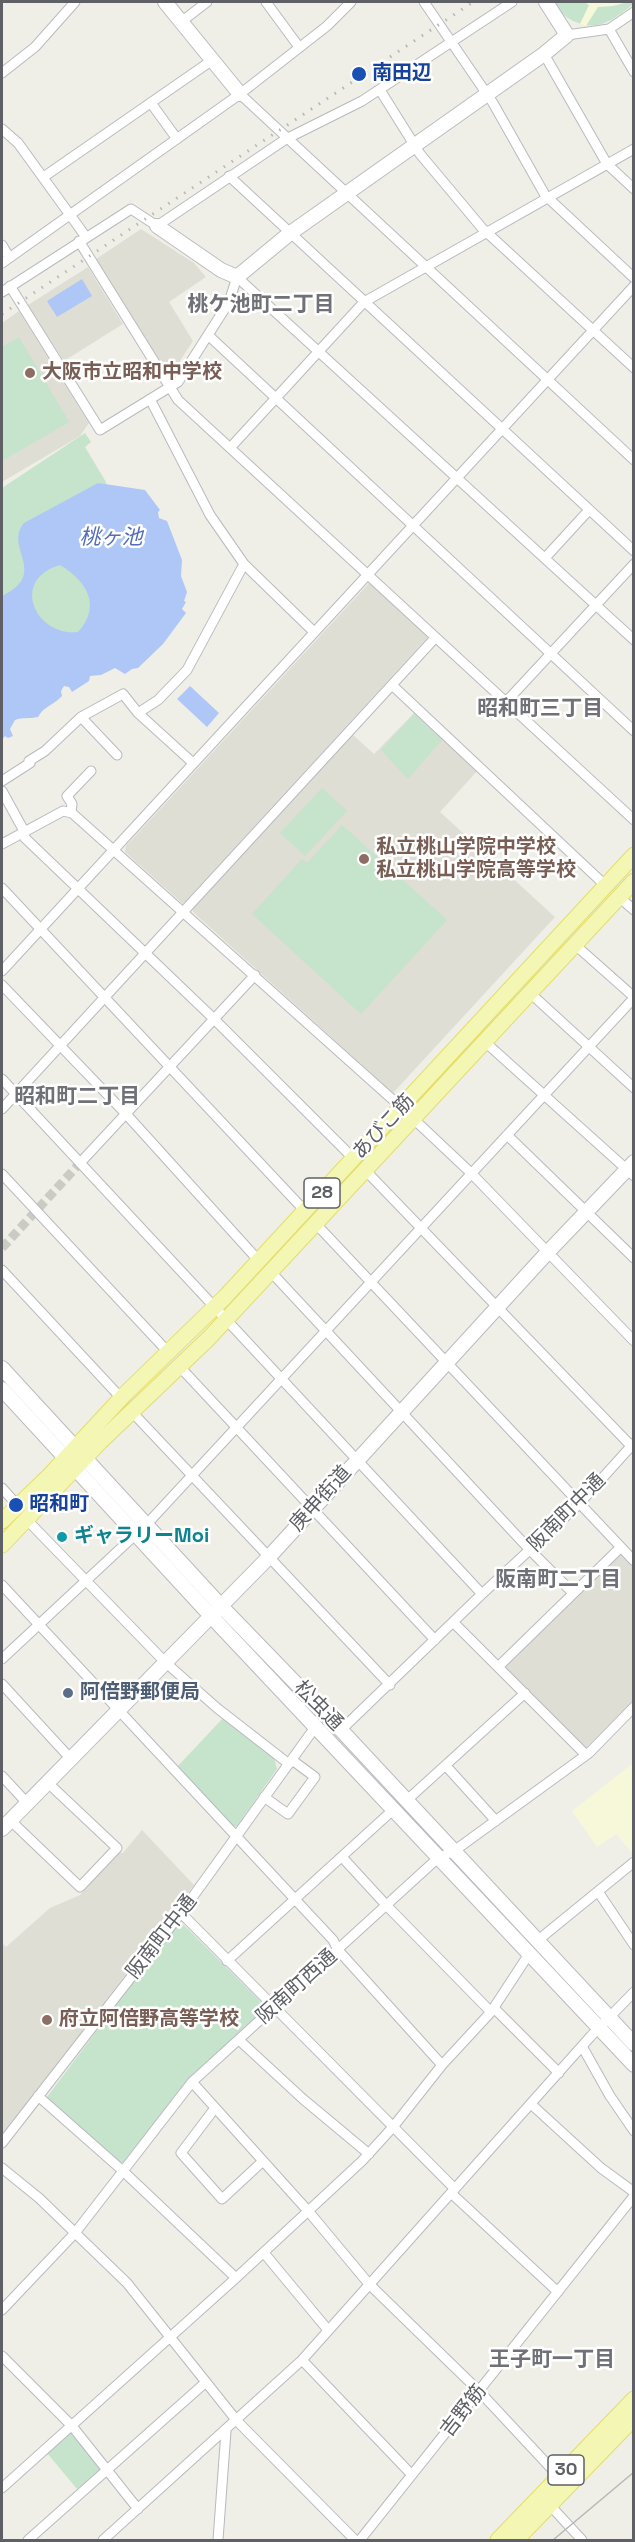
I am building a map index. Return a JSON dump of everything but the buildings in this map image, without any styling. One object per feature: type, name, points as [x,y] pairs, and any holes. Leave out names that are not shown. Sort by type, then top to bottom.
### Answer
[{"type":"main road","name":"あびこ筋","points":[[81,1452],[132,1412],[180,1367],[316,1224],[359,1165],[633,855]]},
{"type":"main road","name":"あびこ筋","points":[[407,1113],[484,1041],[633,881]]},
{"type":"main road","name":"あびこ筋","points":[[2,1545],[27,1520],[122,1399],[215,1308],[304,1211],[359,1165]]},
{"type":"main road","name":"あびこ筋","points":[[2,1521],[70,1464]]},
{"type":"main road","name":"30","points":[[498,2541],[545,2501],[564,2481],[633,2398]]},
{"type":"main road","name":"30","points":[[564,2481],[633,2418]]},
{"type":"main road","name":"30","points":[[516,2541],[545,2501]]},
{"type":"street","points":[[2,73],[35,47],[75,2]]},
{"type":"street","points":[[165,2],[240,94],[633,460]]},
{"type":"street","points":[[180,22],[207,2]]},
{"type":"street","points":[[267,2],[299,47]]},
{"type":"street","points":[[2,245],[5,260],[71,216],[240,94],[327,26],[351,2]]},
{"type":"street","points":[[424,2],[487,94],[548,198],[633,278]]},
{"type":"street","points":[[157,226],[286,139],[344,111],[380,90],[512,2]]},
{"type":"street","points":[[546,2],[567,35]]},
{"type":"street","points":[[633,12],[601,32],[567,35],[544,54],[290,234],[237,277],[229,302],[178,382],[100,430],[6,289],[130,209],[221,270],[237,277],[320,350],[633,640]]},
{"type":"street","points":[[609,29],[633,72]]},
{"type":"street","points":[[544,54],[607,164],[633,189]]},
{"type":"street","points":[[45,176],[211,61]]},
{"type":"street","points":[[380,90],[414,146],[486,232],[633,368]]},
{"type":"street","points":[[151,103],[177,139]]},
{"type":"street","points":[[2,129],[18,143],[45,176],[71,216],[82,239],[178,400],[633,820]]},
{"type":"street","points":[[230,448],[364,302],[633,149]]},
{"type":"street","points":[[229,176],[633,552]]},
{"type":"street","points":[[2,971],[633,286]]},
{"type":"street","points":[[208,335],[633,731]]},
{"type":"street","points":[[150,399],[210,515],[244,564],[314,632]]},
{"type":"street","points":[[544,558],[589,510]]},
{"type":"street","points":[[138,712],[158,700],[187,670],[244,564]]},
{"type":"street","points":[[505,703],[633,564]]},
{"type":"street","points":[[2,1110],[182,911],[435,638]]},
{"type":"street","points":[[392,685],[606,886]]},
{"type":"street","points":[[2,781],[45,751],[81,717],[123,694],[138,712],[193,763]]},
{"type":"street","points":[[81,717],[117,754]]},
{"type":"street","points":[[71,812],[72,804],[68,796],[91,771]]},
{"type":"street","points":[[2,791],[24,831],[25,838],[214,1019],[633,1446]]},
{"type":"street","points":[[2,844],[63,811],[71,812],[255,975],[471,1173],[633,1341]]},
{"type":"street","points":[[2,888],[304,1211]]},
{"type":"street","points":[[619,897],[633,910]]},
{"type":"street","points":[[147,1524],[633,998],[573,943]]},
{"type":"street","points":[[80,1163],[255,975]]},
{"type":"street","points":[[2,985],[126,1114],[259,1261]]},
{"type":"street","points":[[529,992],[633,1088]]},
{"type":"street","points":[[484,1041],[631,1169]]},
{"type":"street","points":[[2,1079],[482,1594]]},
{"type":"street","points":[[507,1135],[633,1258]]},
{"type":"street","name":"庚申街道","points":[[6,1825],[269,1557],[547,1253],[631,1169]]},
{"type":"street","points":[[2,1174],[169,1353]]},
{"type":"street","points":[[316,1224],[633,1561]]},
{"type":"street","points":[[2,1270],[122,1399]]},
{"type":"street","points":[[271,1272],[530,1550],[573,1593]]},
{"type":"street","points":[[180,1367],[435,1640]]},
{"type":"street","name":"松虫通","points":[[2,1368],[221,1606],[341,1730],[633,2044]]},
{"type":"street","name":"松虫通","points":[[2,1389],[211,1616],[633,2065]]},
{"type":"street","points":[[132,1412],[390,1685]]},
{"type":"street","name":"阪南町中通","points":[[341,1730],[579,1504],[633,1446]]},
{"type":"street","points":[[2,1488],[18,1506]]},
{"type":"street","points":[[27,1520],[165,1662],[217,1708],[290,1762],[315,1776],[288,1814],[264,1797]]},
{"type":"street","points":[[2,1659],[87,1582],[135,1534]]},
{"type":"street","points":[[499,1666],[620,1548]]},
{"type":"street","points":[[2,1585],[333,1940],[338,1950],[442,2065]]},
{"type":"street","points":[[453,1622],[586,1755]]},
{"type":"street","points":[[2,1684],[70,1758]]},
{"type":"street","points":[[406,1801],[525,1693]]},
{"type":"street","name":"阪南町西通","points":[[2,2310],[75,2233],[192,2082],[438,1857],[454,1851],[586,1755],[633,1707]]},
{"type":"street","name":"阪南町中通","points":[[2,2143],[181,1913],[316,1726]]},
{"type":"street","points":[[446,1766],[496,1821]]},
{"type":"street","points":[[2,1776],[27,1803]]},
{"type":"street","points":[[6,1825],[80,1887],[117,1848],[47,1782]]},
{"type":"street","points":[[228,1961],[394,1809]]},
{"type":"street","points":[[342,1857],[387,1906],[559,2073]]},
{"type":"street","points":[[537,1941],[599,1893],[633,1862]]},
{"type":"street","points":[[599,1893],[633,1945]]},
{"type":"street","points":[[181,1913],[393,2127],[453,2191],[558,2292]]},
{"type":"street","points":[[2,2488],[264,2253],[369,2154],[442,2065],[492,2010],[530,1954]]},
{"type":"street","points":[[103,2541],[302,2360],[633,1992]]},
{"type":"street","points":[[239,2040],[303,2099],[369,2154]]},
{"type":"street","points":[[583,2048],[633,2131]]},
{"type":"street","points":[[192,2082],[309,2212],[369,2284],[479,2391],[564,2481]]},
{"type":"street","points":[[38,2096],[123,2171],[236,2278]]},
{"type":"street","points":[[531,2104],[633,2194]]},
{"type":"street","points":[[215,2108],[181,2152],[222,2199],[263,2161]]},
{"type":"street","points":[[2,2168],[39,2198],[127,2283],[237,2421],[355,2541]]},
{"type":"street","name":"吉野筋","points":[[360,2541],[633,2194]]},
{"type":"street","points":[[264,2253],[328,2330]]},
{"type":"street","points":[[2,2356],[72,2426],[108,2468],[138,2509]]},
{"type":"street","points":[[302,2360],[412,2475]]},
{"type":"street","points":[[28,2541],[206,2382]]},
{"type":"street","points":[[218,2541],[226,2431]]},
{"type":"street","points":[[545,2501],[582,2541]]},
{"type":"shaded area","points":[[552,2],[633,2],[634,4],[605,23],[591,26],[573,21],[558,11]]},
{"type":"shaded area","name":"大阪市立昭和中学校","points":[[141,229],[194,263],[206,277],[169,302],[193,341],[168,379],[96,259]]},
{"type":"shaded area","name":"大阪市立昭和中学校","points":[[88,267],[123,324],[64,361],[28,305]]},
{"type":"shaded area","name":"大阪市立昭和中学校","points":[[19,311],[89,423],[80,436],[2,482],[2,323]]},
{"type":"shaded area","points":[[19,337],[69,422],[2,461],[2,347]]},
{"type":"shaded area","points":[[85,433],[91,442],[85,447],[106,482],[110,514],[96,638],[2,650],[2,488]]},
{"type":"shaded area","points":[[370,582],[429,636],[183,904],[125,852],[126,846]]},
{"type":"shaded area","name":"私立桃山学院中学校 私立桃山学院高等学校","points":[[415,712],[478,770],[440,812],[555,917],[393,1093],[193,912],[193,907],[352,734],[374,754]]},
{"type":"shaded area","points":[[414,714],[442,740],[408,779],[381,750]]},
{"type":"shaded area","points":[[322,788],[347,811],[305,856],[280,833]]},
{"type":"shaded area","points":[[342,825],[447,920],[361,1014],[252,914],[302,859],[307,863]]},
{"type":"shaded area","points":[[619,1553],[633,1568],[633,1701],[586,1748],[504,1666]]},
{"type":"shaded area","points":[[224,1717],[274,1757],[277,1769],[237,1826],[233,1827],[177,1767]]},
{"type":"shaded area","name":"府立阿倍野高等学校","points":[[142,1830],[194,1885],[2,2136],[2,1943],[6,1947],[50,1908],[80,1895],[118,1852],[123,1853]]},
{"type":"shaded area","name":"府立阿倍野高等学校","points":[[182,1923],[264,2005],[264,2010],[190,2077],[124,2162],[118,2163],[47,2102],[47,2097],[177,1924]]},
{"type":"shaded area","points":[[72,2432],[103,2468],[77,2489],[47,2453]]},
{"type":"sand","points":[[584,2],[628,2],[598,7],[586,26],[580,24],[589,5]]},
{"type":"sand","points":[[633,1763],[633,1854],[616,1834],[597,1847],[572,1811]]},
{"type":"water","points":[[82,279],[92,296],[57,317],[47,301]]},
{"type":"water","name":"桃ヶ池","points":[[98,483],[145,490],[160,510],[159,518],[167,521],[182,560],[181,576],[187,592],[184,601],[186,602],[182,609],[186,613],[163,644],[138,668],[125,674],[115,668],[101,675],[90,676],[89,681],[72,692],[69,687],[64,686],[61,691],[62,696],[56,702],[43,710],[38,717],[15,720],[10,729],[13,736],[8,738],[5,736],[2,740],[2,596],[16,587],[23,578],[25,569],[18,542],[19,532],[24,523]],"holes":[[[60,565],[70,571],[84,586],[90,604],[89,613],[78,632],[63,631],[50,626],[40,617],[34,606],[32,594],[35,582],[44,572]]]},
{"type":"water","points":[[190,686],[219,713],[207,727],[177,699]]},
{"type":"tunnel","points":[[2,1248],[80,1163]]},
{"type":"tram line","points":[[553,2540],[634,2472]]},
{"type":"railway","points":[[2,314],[473,2]]},
{"type":"place","name":"南田辺","points":[[359,74]]},
{"type":"place","name":"大阪市立昭和中学校","points":[[30,373]]},
{"type":"place","name":"私立桃山学院中学校 私立桃山学院高等学校","points":[[364,859]]},
{"type":"place","name":"昭和町","points":[[16,1505]]},
{"type":"place","name":"ギャラリーMoi","points":[[62,1537]]},
{"type":"place","name":"阿倍野郵便局","points":[[68,1693]]},
{"type":"place","name":"府立阿倍野高等学校","points":[[47,2020]]},
{"type":"district","name":"桃ケ池町二丁目","points":[[261,305]]},
{"type":"district","name":"昭和町三丁目","points":[[540,709]]},
{"type":"district","name":"昭和町二丁目","points":[[77,1097]]},
{"type":"district","name":"阪南町二丁目","points":[[558,1580]]},
{"type":"district","name":"王子町一丁目","points":[[552,2360]]}]
